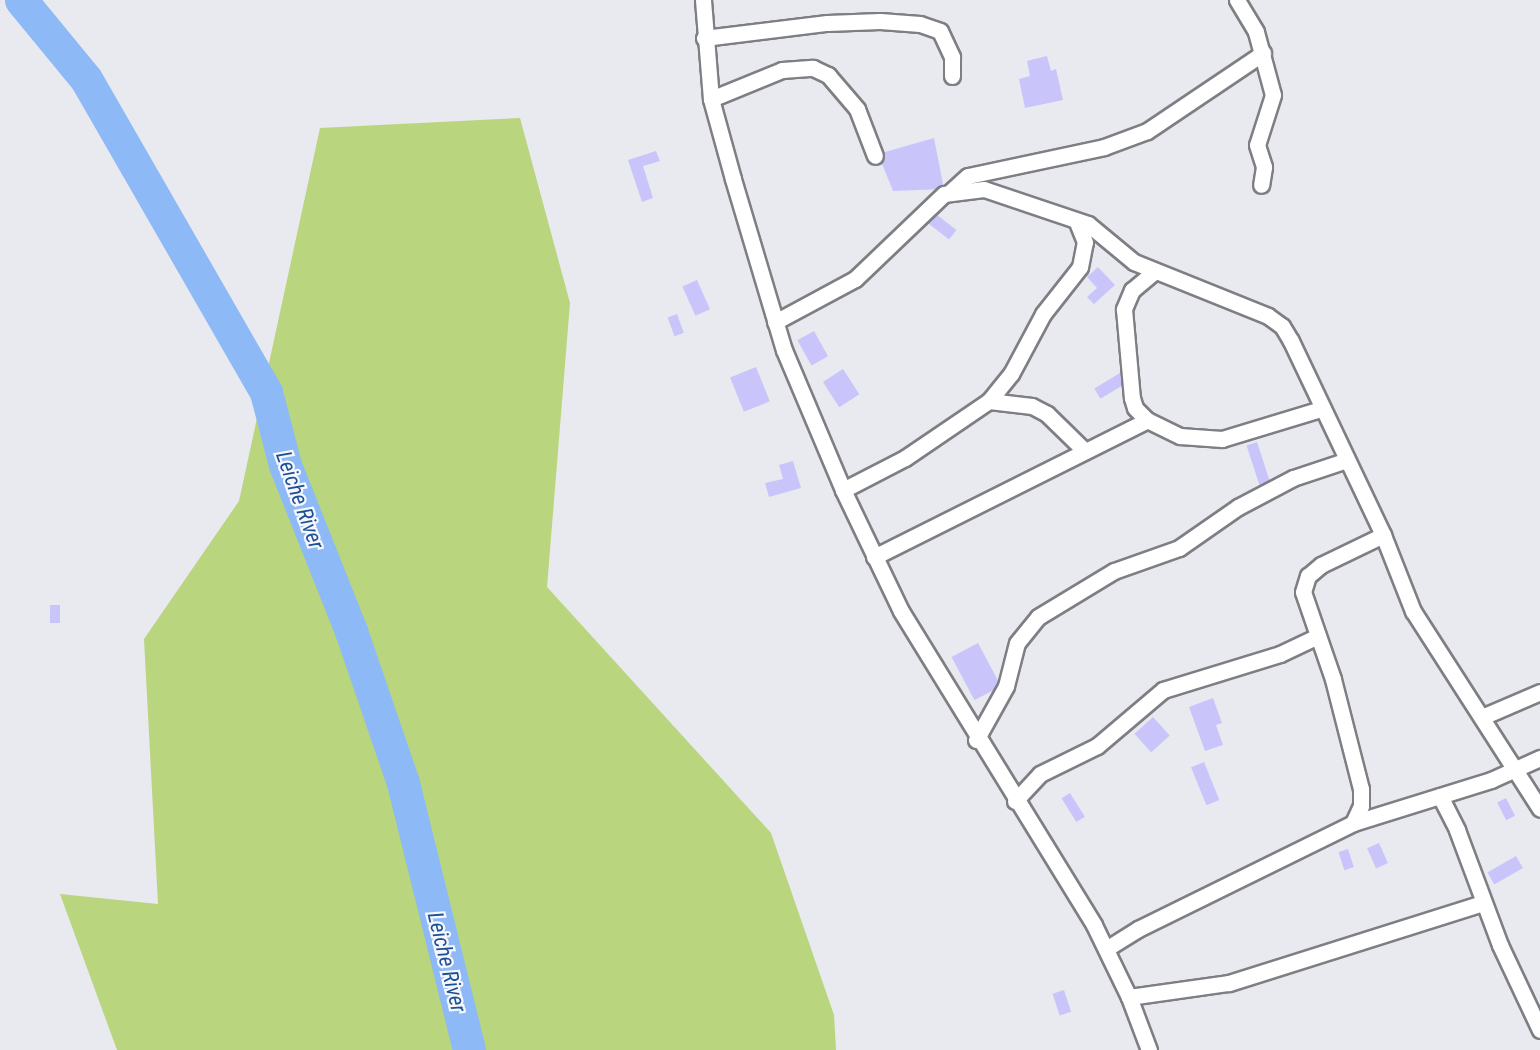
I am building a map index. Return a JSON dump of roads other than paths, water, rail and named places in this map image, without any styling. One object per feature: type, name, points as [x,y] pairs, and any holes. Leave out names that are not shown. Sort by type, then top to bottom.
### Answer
[{"type":"street","points":[[703,0],[704,38],[711,99],[775,322],[843,490],[901,611],[976,740],[1106,949],[1129,997],[1149,1050]]},
{"type":"street","points":[[1237,0],[1263,53],[1273,95],[1257,145],[1264,168],[1261,185]]},
{"type":"street","points":[[704,38],[827,23],[880,21],[920,24],[940,31],[952,57],[952,76]]},
{"type":"street","points":[[775,322],[855,279],[968,176],[1104,147],[1147,131],[1263,53]]},
{"type":"street","points":[[711,99],[782,70],[813,68],[828,75],[856,109],[875,156]]},
{"type":"street","points":[[950,192],[996,191],[1077,222],[1100,233],[1134,262],[1269,316],[1282,326],[1383,535],[1413,610],[1540,809]]},
{"type":"street","points":[[843,490],[905,458],[989,401],[1011,374],[1042,314],[1080,267],[1084,242],[1077,222]]},
{"type":"street","points":[[1155,271],[1132,290],[1124,309],[1132,398],[1135,408],[1147,420],[1180,436],[1222,439],[1321,409]]},
{"type":"street","points":[[989,401],[1015,402],[1047,414],[1084,450]]},
{"type":"street","points":[[874,557],[1147,420]]},
{"type":"street","points":[[976,740],[1006,686],[1017,643],[1038,617],[1114,571],[1179,548],[1238,507],[1293,478],[1347,460]]},
{"type":"street","points":[[1353,823],[1361,806],[1361,789],[1318,636],[1303,592],[1308,576],[1321,565],[1383,535]]},
{"type":"street","points":[[1015,801],[1040,774],[1098,746],[1163,690],[1280,654],[1318,636]]},
{"type":"street","points":[[1482,717],[1540,692]]},
{"type":"street","points":[[1106,949],[1138,929],[1353,823],[1515,770],[1540,758]]},
{"type":"street","points":[[1440,796],[1457,830],[1483,903],[1540,1030]]},
{"type":"street","points":[[1129,997],[1229,983],[1483,903]]},
{"type":"waterway","name":"Leiche River","points":[[21,0],[86,79],[266,392],[285,465],[351,631],[403,783],[469,1050]]}]
